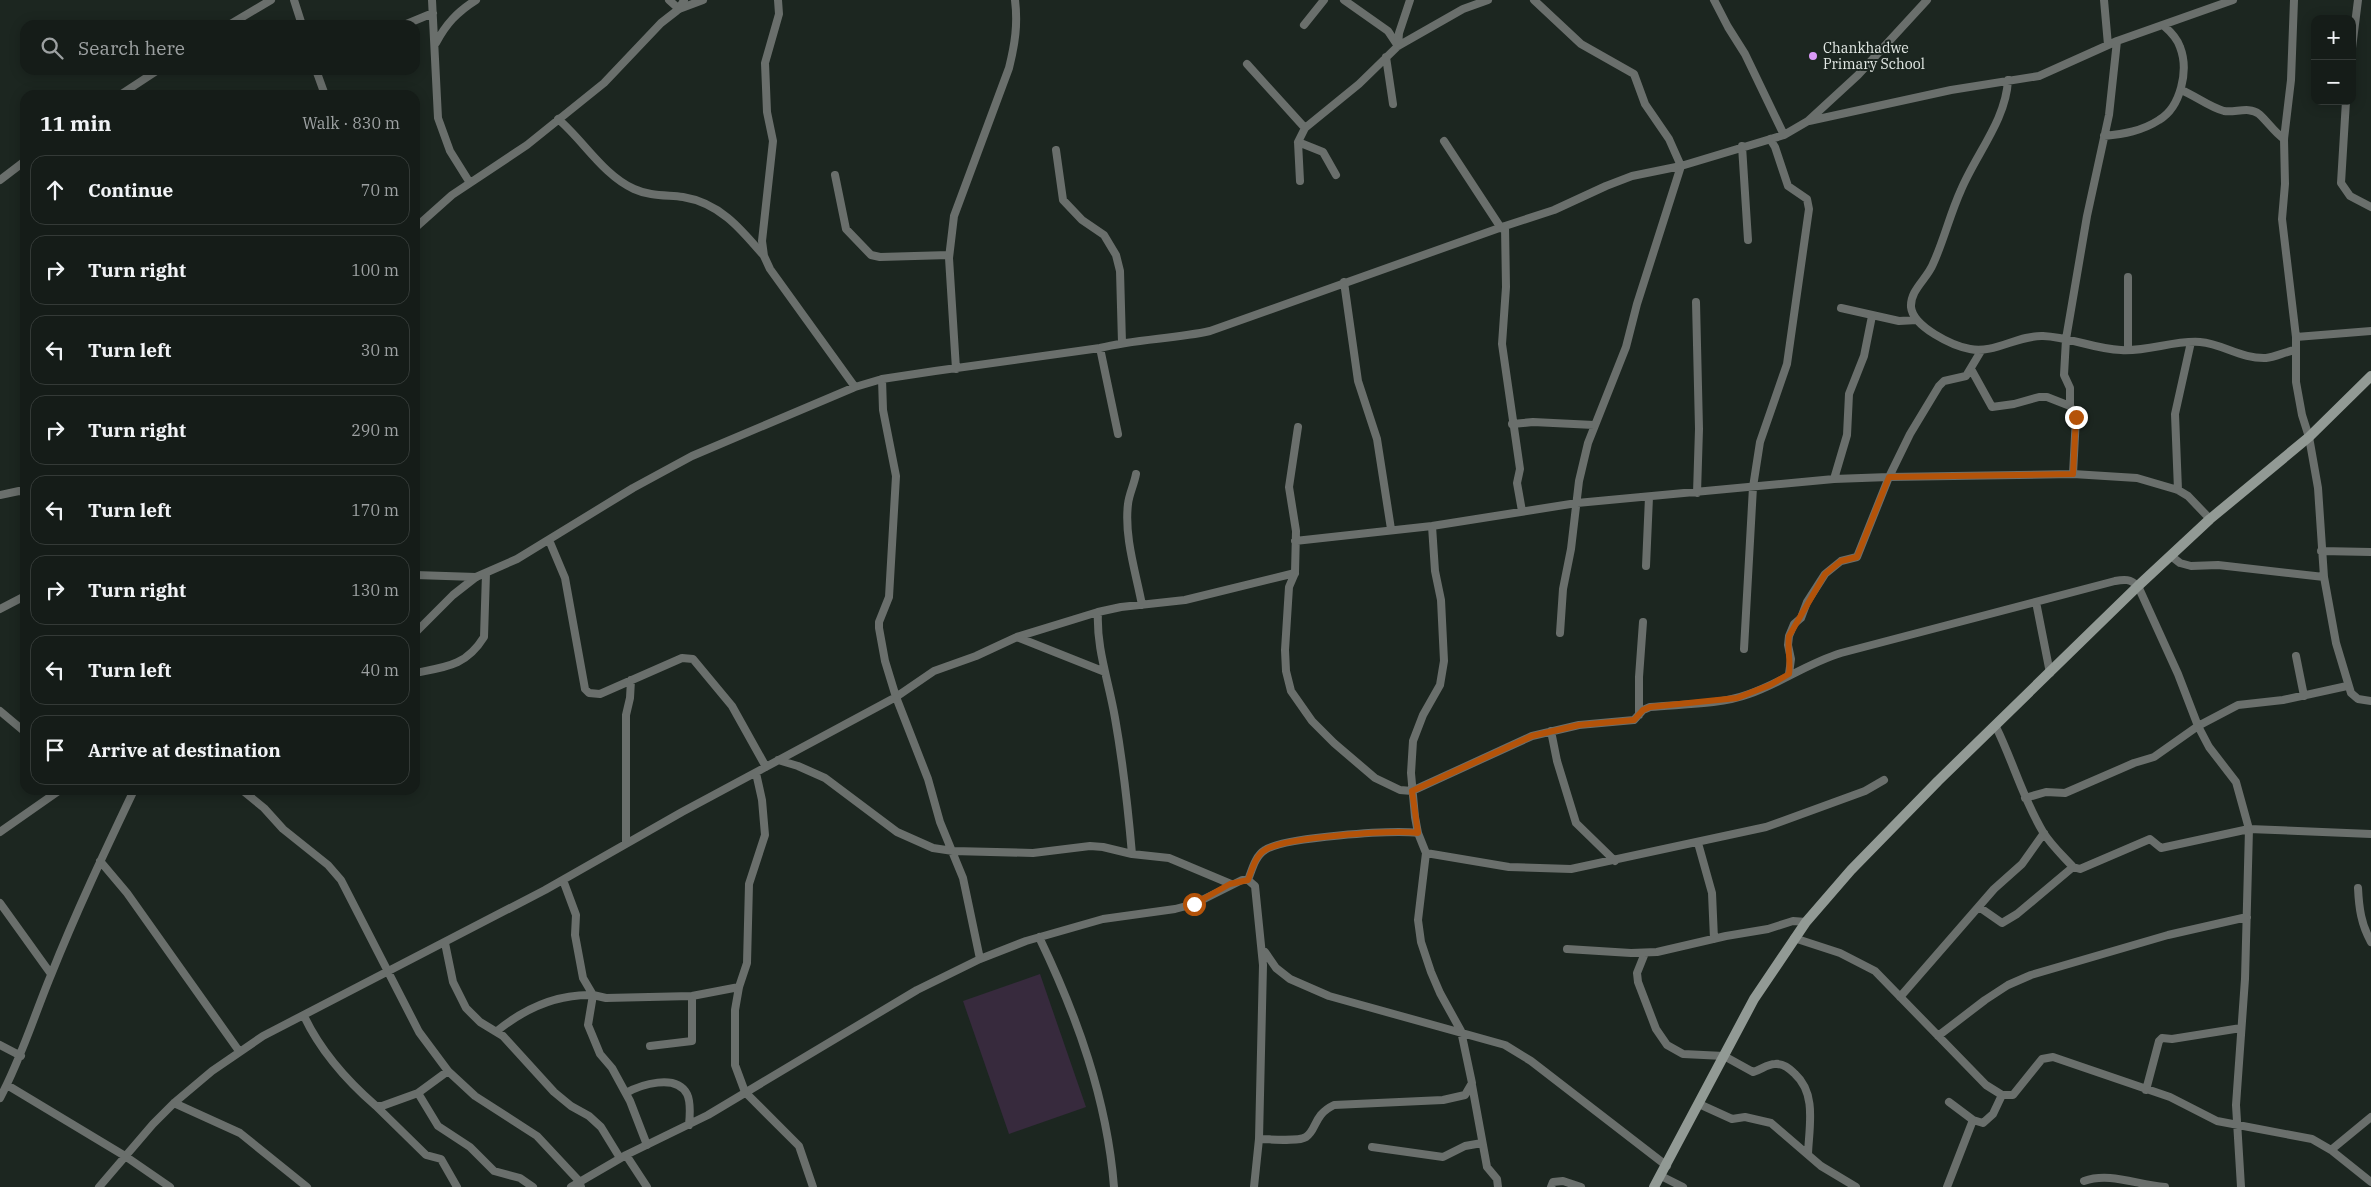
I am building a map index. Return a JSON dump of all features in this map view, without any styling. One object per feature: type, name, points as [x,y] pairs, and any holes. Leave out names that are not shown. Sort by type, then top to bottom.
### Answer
[{"type":"street","points":[[237,20],[271,0]]},
{"type":"street","points":[[294,0],[300,20]]},
{"type":"street","points":[[432,0],[436,43],[438,118],[446,142],[470,183]]},
{"type":"street","points":[[436,43],[446,25],[460,11],[476,0]]},
{"type":"street","points":[[669,0],[679,9]]},
{"type":"street","points":[[679,9],[684,0]]},
{"type":"street","points":[[420,223],[432,211],[470,183],[527,145],[604,83],[661,23],[679,9],[703,0]]},
{"type":"street","points":[[778,0],[778,14],[765,63],[767,112],[773,141],[762,241],[764,256],[770,269],[855,387]]},
{"type":"street","points":[[956,369],[950,235],[956,206],[1009,68],[1017,27],[1016,0]]},
{"type":"street","points":[[1304,24],[1324,0]]},
{"type":"street","points":[[1344,0],[1388,31],[1398,46]]},
{"type":"street","points":[[1398,46],[1399,32],[1410,0]]},
{"type":"street","points":[[1300,181],[1298,142],[1305,128],[1352,90],[1398,46],[1463,9],[1488,0]]},
{"type":"street","points":[[1534,0],[1581,44],[1618,63],[1634,74],[1645,104],[1668,139],[1681,166],[1637,304],[1626,347],[1594,425],[1579,481],[1571,549],[1563,589],[1560,633]]},
{"type":"street","points":[[1714,0],[1745,54],[1784,135]]},
{"type":"street","points":[[420,628],[453,595],[476,577],[517,559],[633,488],[692,456],[855,387],[882,379],[956,369],[1023,357],[1100,348],[1122,342],[1184,337],[1210,331],[1344,282],[1554,210],[1632,176],[1681,166],[1742,146],[1784,135],[1808,121],[1885,48],[1927,0]]},
{"type":"street","points":[[2104,0],[2108,45]]},
{"type":"street","points":[[1808,121],[1951,90],[2039,76],[2068,65],[2117,41],[2164,26],[2207,4],[2233,0]]},
{"type":"street","points":[[2294,0],[2291,80],[2284,139],[2285,184],[2282,219],[2296,337],[2294,350],[2300,407],[2310,437],[2318,488],[2324,577],[2336,643],[2347,686],[2351,693],[2358,699],[2371,701]]},
{"type":"street","points":[[2356,16],[2358,0]]},
{"type":"street","points":[[415,20],[433,12]]},
{"type":"street","points":[[2104,136],[2131,133],[2162,119],[2181,90],[2183,70],[2181,48],[2175,36],[2164,26]]},
{"type":"street","points":[[2073,474],[2076,417],[2070,406],[2070,388],[2064,375],[2066,339],[2087,216],[2104,136],[2117,41]]},
{"type":"street","points":[[1386,57],[1393,104]]},
{"type":"street","points":[[1247,64],[1305,128]]},
{"type":"street","points":[[128,90],[150,75]]},
{"type":"street","points":[[318,75],[323,90]]},
{"type":"street","points":[[2008,80],[2008,94],[2000,113],[1961,190],[1932,266],[1913,295],[1911,305],[1917,320],[1941,338],[1958,346],[1981,351],[2026,337],[2046,336],[2066,339],[2098,348],[2128,350],[2191,342],[2213,345],[2257,358],[2268,358],[2294,350]]},
{"type":"street","points":[[2181,90],[2198,96],[2213,108],[2226,111],[2249,110],[2258,114],[2272,130],[2284,139]]},
{"type":"street","points":[[2346,105],[2341,184],[2350,196],[2371,207]]},
{"type":"street","points":[[558,119],[614,176],[633,188],[649,194],[685,198],[725,214],[764,256]]},
{"type":"street","points":[[1744,649],[1752,487],[1760,442],[1787,364],[1809,209],[1807,199],[1786,183],[1775,146],[1770,139]]},
{"type":"street","points":[[1444,141],[1503,227],[1506,288],[1502,344],[1512,424],[1520,469],[1518,483],[1522,511]]},
{"type":"street","points":[[1298,142],[1323,152],[1336,175]]},
{"type":"street","points":[[1742,146],[1748,240]]},
{"type":"street","points":[[1056,150],[1064,200],[1082,220],[1104,235],[1116,255],[1120,271],[1122,342]]},
{"type":"street","points":[[0,180],[20,165]]},
{"type":"street","points":[[835,175],[846,229],[871,255],[880,257],[950,255]]},
{"type":"street","points":[[2128,277],[2128,350]]},
{"type":"street","points":[[1344,282],[1358,381],[1377,439],[1392,529]]},
{"type":"street","points":[[1696,302],[1699,423],[1697,493]]},
{"type":"street","points":[[1841,308],[1899,321],[1917,320]]},
{"type":"street","points":[[1834,479],[1847,435],[1849,394],[1864,356],[1872,316]]},
{"type":"street","points":[[2296,337],[2371,331]]},
{"type":"street","points":[[2178,490],[2174,414],[2191,342]]},
{"type":"street","points":[[1100,348],[1118,434]]},
{"type":"street","points":[[1789,674],[1791,659],[1788,645],[1794,624],[1801,618],[1807,602],[1825,574],[1841,561],[1857,557],[1889,477],[1910,434],[1939,386],[1944,381],[1966,376],[1981,351]]},
{"type":"street","points":[[1971,369],[1992,407],[2014,404],[2039,397],[2047,397],[2070,406]]},
{"type":"street","points":[[1654,1187],[1754,999],[1794,938],[1850,870],[2138,586],[2210,519],[2310,437],[2371,376]]},
{"type":"street","points":[[882,379],[883,410],[896,476],[896,505],[890,542],[889,597],[881,616],[879,628],[885,661],[896,697],[928,779],[940,822],[963,878],[980,959]]},
{"type":"street","points":[[1512,424],[1533,422],[1594,425]]},
{"type":"street","points":[[1298,427],[1289,487],[1296,531],[1295,573],[1289,587],[1285,650],[1286,671],[1291,691],[1312,721],[1367,771],[1392,787],[1412,791],[1508,747],[1551,731],[1579,725],[1627,722],[1639,717],[1643,710],[1650,707],[1737,698],[1841,653],[2126,579],[2138,586],[2198,726],[2209,747],[2236,782],[2249,829],[2245,979],[2237,1087],[2241,1187]]},
{"type":"street","points":[[1136,474],[1129,499],[1128,517],[1133,560],[1142,605]]},
{"type":"street","points":[[1295,541],[1432,526],[1577,503],[1649,498],[1834,479],[1889,477],[2073,474],[2137,478],[2178,490],[2188,496],[2210,519]]},
{"type":"street","points":[[0,495],[20,491]]},
{"type":"street","points":[[1646,566],[1649,498]]},
{"type":"street","points":[[1432,526],[1435,571],[1441,600],[1444,661],[1440,685],[1423,715],[1413,741],[1412,791],[1418,833],[1426,853],[1418,930],[1440,993],[1461,1031],[1487,1167],[1497,1179],[1498,1187]]},
{"type":"street","points":[[549,540],[565,578],[585,688],[589,693],[600,694],[682,658],[693,659],[732,706],[766,767]]},
{"type":"street","points":[[2321,551],[2371,552]]},
{"type":"street","points":[[2171,556],[2180,563],[2191,566],[2218,565],[2324,577]]},
{"type":"street","points":[[420,672],[455,665],[478,646],[484,637],[486,573]]},
{"type":"street","points":[[99,1187],[174,1103],[212,1071],[263,1036],[563,880],[626,842],[896,697],[934,671],[976,656],[1017,638],[1098,612],[1184,600],[1295,573]]},
{"type":"street","points":[[420,575],[476,577]]},
{"type":"street","points":[[0,610],[20,599]]},
{"type":"street","points":[[2036,602],[2050,673]]},
{"type":"street","points":[[1098,612],[1098,641],[1124,769],[1132,854]]},
{"type":"street","points":[[1639,717],[1643,622]]},
{"type":"street","points":[[1017,638],[1105,672]]},
{"type":"street","points":[[2296,656],[2304,696]]},
{"type":"street","points":[[626,842],[626,715],[630,698],[631,680]]},
{"type":"street","points":[[2026,798],[2046,792],[2065,792],[2134,762],[2154,757],[2198,726],[2238,706],[2304,696],[2347,686]]},
{"type":"street","points":[[0,711],[20,728]]},
{"type":"street","points":[[1996,727],[2007,749],[2026,798],[2044,834],[2073,867],[2080,870],[2150,839],[2161,848],[2249,829],[2371,834]]},
{"type":"street","points":[[1551,731],[1557,761],[1576,823],[1615,860]]},
{"type":"street","points":[[778,760],[798,766],[825,778],[897,832],[932,848],[953,852],[1046,852],[1090,846],[1177,861],[1211,878],[1230,884]]},
{"type":"street","points":[[756,772],[762,800],[765,835],[749,884],[747,963],[734,1010],[735,1065],[745,1092],[794,1139],[803,1154],[813,1187]]},
{"type":"street","points":[[1426,853],[1509,867],[1571,869],[1766,827],[1865,791],[1884,780]]},
{"type":"street","points":[[0,832],[53,795]]},
{"type":"street","points":[[0,1098],[21,1056],[51,974],[100,861],[132,795]]},
{"type":"street","points":[[248,795],[264,808],[283,830],[328,865],[341,880],[419,1032],[448,1071],[475,1096],[537,1136],[580,1184]]},
{"type":"street","points":[[1248,880],[1259,855],[1272,846],[1362,834],[1418,833]]},
{"type":"street","points":[[1900,997],[1994,889],[2022,864],[2044,834]]},
{"type":"street","points":[[1698,843],[1712,893],[1714,939]]},
{"type":"street","points":[[100,861],[127,893],[240,1051]]},
{"type":"street","points":[[1979,907],[2002,923],[2017,914],[2073,867]]},
{"type":"street","points":[[563,880],[576,915],[575,935],[583,978],[593,995],[588,1025],[600,1054],[609,1063],[626,1092],[647,1145]]},
{"type":"street","points":[[571,1187],[580,1184],[623,1156],[689,1125],[917,990],[980,959],[1039,937],[1103,919],[1175,909],[1206,899],[1230,884],[1248,880]]},
{"type":"street","points":[[1248,880],[1255,886],[1264,950],[1259,1139],[1254,1187]]},
{"type":"street","points":[[2358,888],[2363,927],[2371,942]]},
{"type":"street","points":[[0,903],[51,974]]},
{"type":"street","points":[[1938,1036],[1985,1000],[2008,985],[2031,975],[2168,935],[2247,917]]},
{"type":"street","points":[[1567,949],[1645,953],[1768,930],[1794,920],[1806,922]]},
{"type":"street","points":[[1039,937],[1062,984],[1097,1084],[1111,1144],[1114,1187]]},
{"type":"street","points":[[1794,938],[1866,964],[1884,979],[1986,1085],[2002,1095],[2008,1096],[2017,1092],[2046,1056],[2170,1097],[2217,1121],[2238,1127],[2300,1136],[2317,1142],[2331,1150],[2371,1182]]},
{"type":"street","points":[[444,943],[453,982],[466,1008],[480,1022],[497,1031],[554,1092],[571,1106],[590,1116],[601,1127],[647,1187]]},
{"type":"street","points":[[1264,950],[1276,968],[1290,979],[1329,996],[1461,1031],[1505,1045],[1518,1052],[1666,1166]]},
{"type":"street","points":[[1645,953],[1638,973],[1638,982],[1661,1038],[1667,1045],[1683,1054],[1724,1056],[1749,1071],[1757,1071],[1775,1064],[1784,1066],[1798,1077],[1806,1089],[1810,1102],[1808,1154]]},
{"type":"street","points":[[497,1031],[523,1012],[535,1006],[572,996],[593,995],[606,998],[692,996],[739,987]]},
{"type":"street","points":[[650,1046],[692,1041],[694,1038],[692,996]]},
{"type":"street","points":[[304,1016],[312,1033],[342,1074],[426,1155],[441,1159],[457,1187]]},
{"type":"street","points":[[2146,1090],[2158,1041],[2162,1038],[2172,1039],[2241,1028]]},
{"type":"street","points":[[0,1045],[21,1056]]},
{"type":"street","points":[[376,1106],[382,1106],[418,1093],[448,1071]]},
{"type":"street","points":[[626,1092],[652,1082],[662,1082],[682,1088],[688,1096],[689,1125]]},
{"type":"street","points":[[1259,1139],[1304,1138],[1308,1136],[1321,1114],[1334,1105],[1443,1100],[1465,1095],[1472,1082]]},
{"type":"street","points":[[7,1085],[125,1156],[170,1187]]},
{"type":"street","points":[[418,1093],[438,1126],[470,1147],[494,1171],[520,1178],[533,1187]]},
{"type":"street","points":[[1949,1102],[1973,1120],[1983,1123],[1988,1120],[2002,1095]]},
{"type":"street","points":[[174,1103],[240,1133],[307,1187]]},
{"type":"street","points":[[1699,1104],[1732,1119],[1745,1117],[1771,1123],[1833,1174],[1856,1187]]},
{"type":"street","points":[[2331,1150],[2371,1117]]},
{"type":"street","points":[[1948,1187],[1973,1120]]},
{"type":"street","points":[[1372,1147],[1443,1157],[1465,1146],[1482,1143]]},
{"type":"street","points":[[1661,1176],[1683,1187]]},
{"type":"street","points":[[2084,1182],[2098,1177],[2108,1177],[2143,1186],[2165,1187]]},
{"type":"street","points":[[1550,1187],[1553,1182],[1558,1180],[1581,1187]]},
{"type":"shaded area","points":[[1040,974],[1086,1107],[1009,1134],[963,1001]]},
{"type":"place","name":"Chankhadwe Primary School","points":[[1813,56]]},
{"type":"route","points":[[1194,904],[1230,884],[1248,880],[1259,855],[1272,846],[1362,834],[1403,831],[1418,833],[1412,791],[1532,736],[1559,728],[1579,725],[1627,722],[1639,717],[1643,710],[1650,707],[1737,698],[1770,685],[1789,674],[1791,659],[1788,645],[1789,636],[1794,624],[1801,618],[1807,602],[1822,578],[1841,561],[1857,557],[1889,477],[2073,474],[2076,417]]}]
